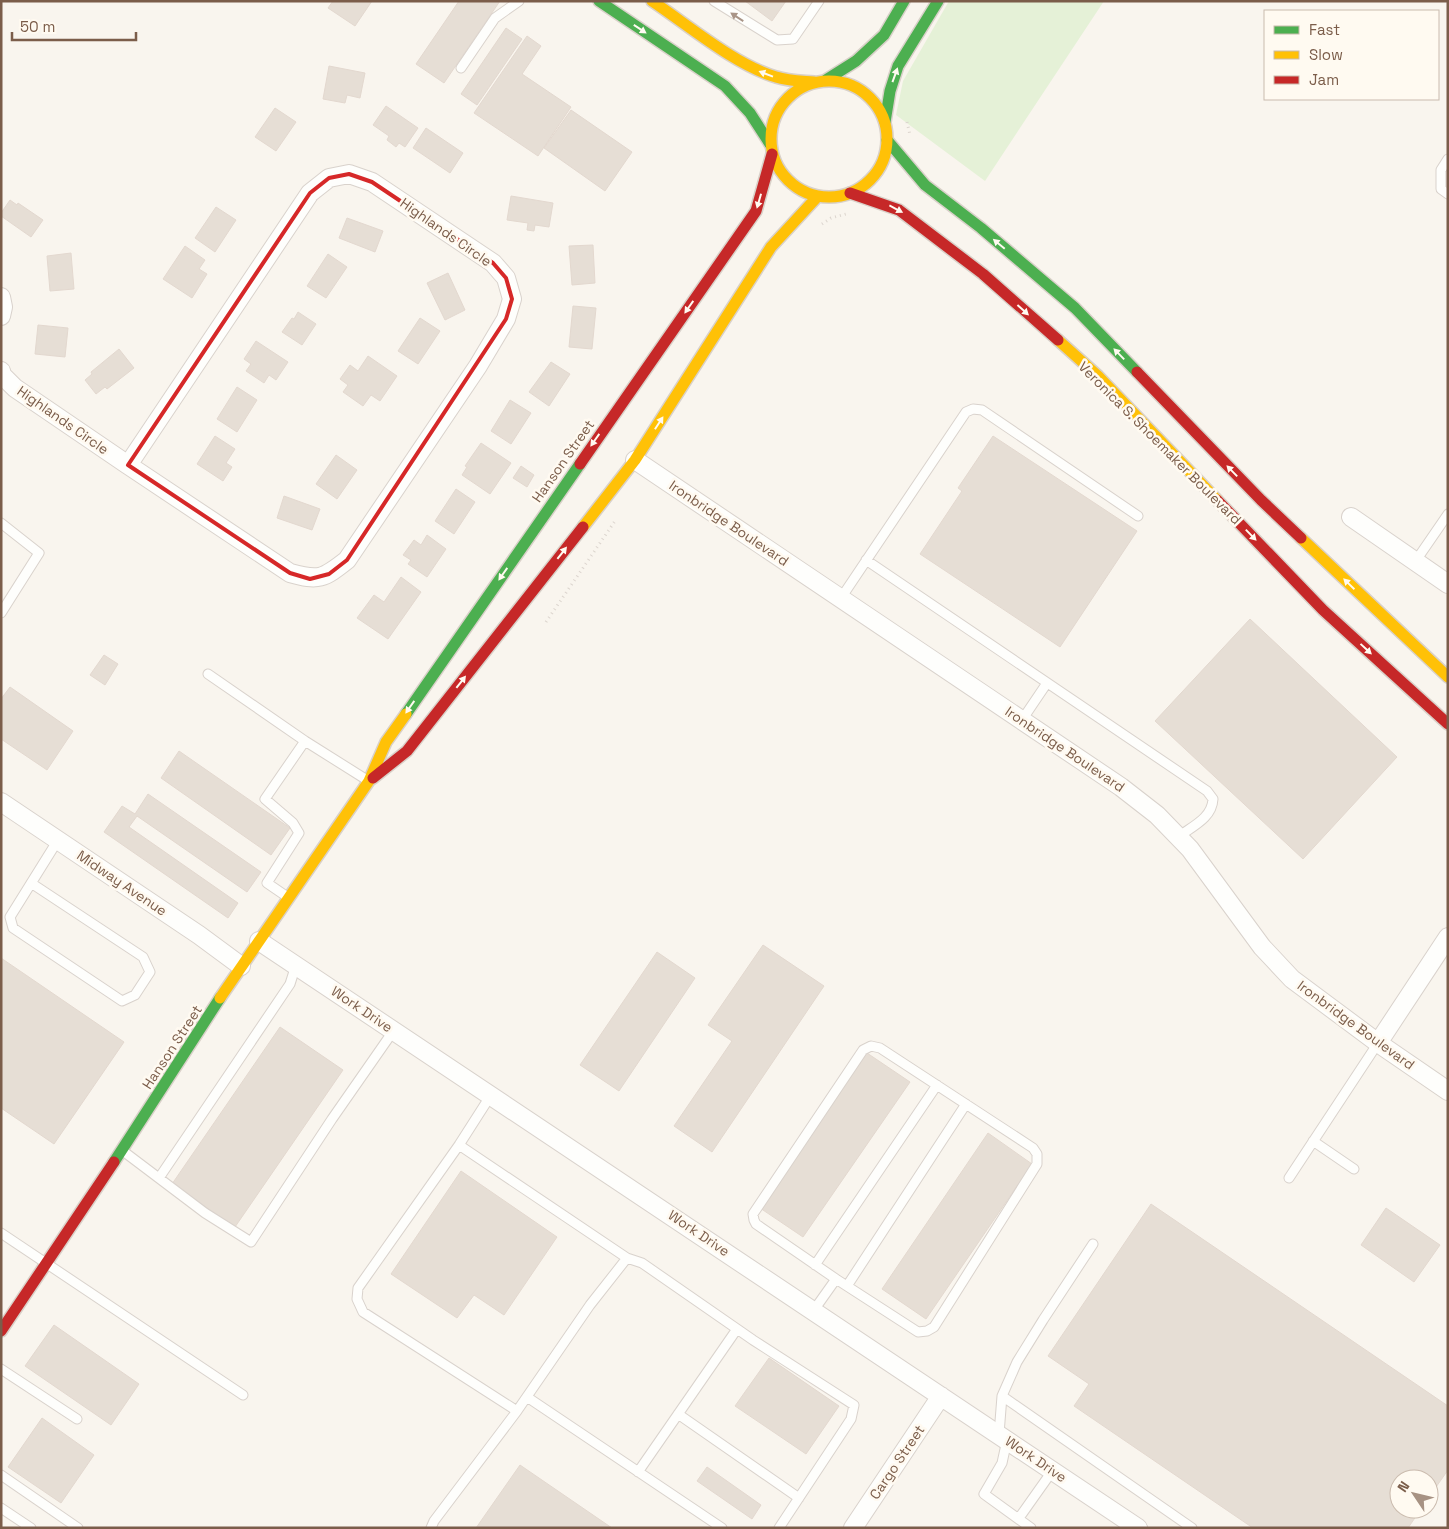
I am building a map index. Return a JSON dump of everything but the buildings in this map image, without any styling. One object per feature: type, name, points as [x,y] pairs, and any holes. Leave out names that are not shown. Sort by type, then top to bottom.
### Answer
[{"type":"street","points":[[600,1],[725,86],[741,100],[750,111],[771,149],[779,170],[789,182],[802,191],[818,196],[834,197],[850,193],[865,185],[877,172],[884,156],[887,140],[885,122],[890,91],[898,66],[938,1]]},
{"type":"street","points":[[652,1],[734,57],[759,71],[778,78],[841,81],[856,86],[869,96],[879,108],[885,122]]},
{"type":"street","name":"Hanson Street","points":[[1,1331],[242,966],[369,781],[386,742],[756,211],[771,149],[772,128],[781,106],[799,88],[820,81],[856,61],[884,35],[904,1]]},
{"type":"street","points":[[887,140],[925,186],[981,228],[1075,308],[1261,500],[1448,677]]},
{"type":"street","name":"Highlands Circle","points":[[1,371],[2,375],[15,388],[128,465],[290,573],[310,579],[329,574],[347,560],[472,374],[506,319],[512,299],[506,278],[494,263],[372,182],[349,174],[329,178],[310,193],[128,465]]},
{"type":"street","name":"Veronica S. Shoemaker Boulevard","points":[[850,193],[899,210],[983,274],[1098,376],[1323,610],[1448,724]]},
{"type":"street","name":"Hanson Street","points":[[369,781],[406,750],[635,460],[771,247],[818,196]]},
{"type":"street","points":[[1,297],[3,307],[1,316]]},
{"type":"street","name":"Ironbridge Boulevard","points":[[635,460],[1122,787],[1157,814],[1190,849],[1262,946],[1292,979],[1378,1043],[1448,1090]]},
{"type":"street","points":[[1351,517],[1448,584]]},
{"type":"street","name":"Midway Avenue","points":[[1,802],[242,966]]},
{"type":"street","points":[[1378,1043],[1448,937]]},
{"type":"street","name":"Work Drive","points":[[259,941],[1138,1528]]},
{"type":"street","name":"Cargo Street","points":[[853,1528],[941,1396]]},
{"type":"lane","points":[[461,68],[495,18],[519,1]]},
{"type":"lane","points":[[714,1],[777,40],[793,39],[819,1]]},
{"type":"lane","points":[[1448,159],[1441,170],[1441,189],[1448,194]]},
{"type":"lane","points":[[841,598],[966,412],[973,409],[982,410],[1138,516]]},
{"type":"lane","points":[[1415,562],[1448,514]]},
{"type":"lane","points":[[1,523],[40,554],[1,613]]},
{"type":"lane","points":[[866,560],[1207,791],[1213,798],[1212,809],[1202,820],[1178,837]]},
{"type":"lane","points":[[208,674],[305,741],[369,781]]},
{"type":"lane","points":[[1022,720],[1048,683]]},
{"type":"lane","points":[[289,898],[267,883],[299,833],[293,823],[265,798],[305,741]]},
{"type":"lane","points":[[31,883],[143,957],[150,972],[135,995],[122,1001],[14,928],[10,917],[31,883],[58,840]]},
{"type":"lane","points":[[159,1178],[290,984],[296,965]]},
{"type":"lane","points":[[122,1150],[205,1213],[251,1242],[332,1119],[394,1030]]},
{"type":"lane","points":[[1289,1178],[1378,1043]]},
{"type":"lane","points":[[871,1046],[880,1048],[937,1085],[1033,1148],[1037,1154],[1037,1164],[934,1326],[927,1331],[918,1332],[756,1224],[753,1214],[863,1050],[871,1046]]},
{"type":"lane","points":[[816,1265],[937,1085]]},
{"type":"lane","points":[[491,1095],[459,1146],[358,1288],[357,1299],[363,1312],[517,1411]]},
{"type":"lane","points":[[847,1286],[966,1104]]},
{"type":"lane","points":[[1313,1142],[1354,1169]]},
{"type":"lane","points":[[459,1146],[627,1258],[642,1263],[737,1329],[854,1405],[851,1419],[779,1528]]},
{"type":"lane","points":[[1,1233],[243,1396]]},
{"type":"lane","points":[[1031,1528],[984,1494],[1002,1463],[1002,1396],[1018,1362],[1093,1244]]},
{"type":"lane","points":[[431,1528],[434,1521],[527,1397],[590,1305],[627,1258]]},
{"type":"lane","points":[[814,1310],[836,1279]]},
{"type":"lane","points":[[638,1472],[737,1329]]},
{"type":"lane","points":[[1,1369],[77,1419]]},
{"type":"lane","points":[[1002,1396],[1192,1528]]},
{"type":"lane","points":[[527,1397],[722,1528]]},
{"type":"lane","points":[[678,1414],[799,1498]]},
{"type":"lane","points":[[1018,1518],[1052,1470]]},
{"type":"lane","points":[[1,1475],[78,1528]]},
{"type":"lane","points":[[1,1508],[31,1528]]},
{"type":"path","points":[[907,122],[911,136]]},
{"type":"path","points":[[817,227],[831,218],[850,214]]},
{"type":"path","points":[[546,622],[618,517]]},
{"type":"highlighted area","points":[[349,174],[372,182],[493,263],[506,278],[512,299],[506,319],[347,560],[329,574],[310,579],[290,573],[128,465],[310,193],[329,178]]},
{"type":"green space","points":[[949,1],[1104,1],[985,181],[896,115],[903,81]]},
{"type":"traffic: fast","points":[[599,1],[725,86],[750,113],[770,144]]},
{"type":"traffic: fast","points":[[826,80],[856,61],[884,35],[904,1]]},
{"type":"traffic: fast","points":[[885,122],[890,91],[898,66],[938,1]]},
{"type":"traffic: fast","points":[[887,140],[925,185],[981,228],[1075,308],[1137,372]]},
{"type":"traffic: fast","points":[[406,714],[580,464]]},
{"type":"traffic: fast","points":[[114,1162],[220,998]]},
{"type":"traffic: slow","points":[[652,1],[712,44],[744,63],[781,78],[814,82]]},
{"type":"traffic: slow","points":[[829,81],[851,85],[870,98],[883,117],[887,139],[883,161],[870,180],[851,193],[829,197],[807,193],[788,180],[775,161],[771,139],[775,117],[788,98],[807,85],[829,81]]},
{"type":"traffic: slow","points":[[583,527],[635,460],[771,247],[818,196]]},
{"type":"traffic: slow","points":[[1058,340],[1098,376],[1217,500]]},
{"type":"traffic: slow","points":[[1301,538],[1448,677]]},
{"type":"traffic: slow","points":[[220,998],[369,781],[386,742],[406,714]]},
{"type":"traffic: jam","points":[[580,464],[756,211],[772,154]]},
{"type":"traffic: jam","points":[[850,193],[899,210],[983,274],[1058,340]]},
{"type":"traffic: jam","points":[[1137,372],[1261,500],[1301,538]]},
{"type":"traffic: jam","points":[[1217,500],[1323,610],[1448,724]]},
{"type":"traffic: jam","points":[[373,778],[407,751],[583,527]]},
{"type":"traffic: jam","points":[[1,1331],[114,1162]]}]
